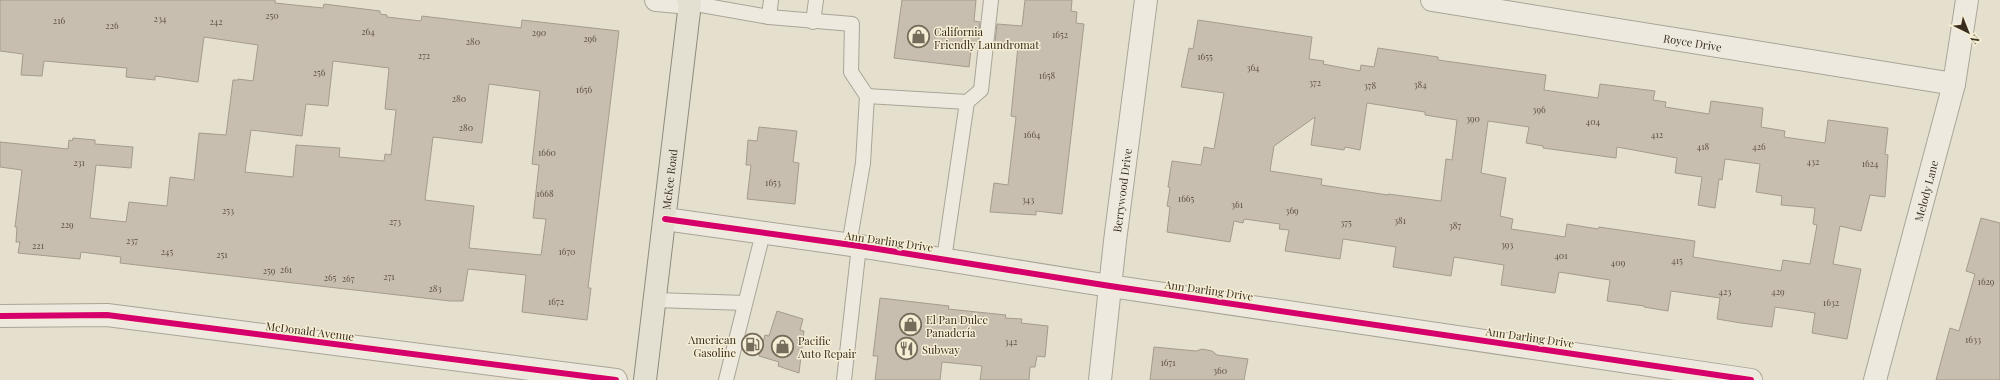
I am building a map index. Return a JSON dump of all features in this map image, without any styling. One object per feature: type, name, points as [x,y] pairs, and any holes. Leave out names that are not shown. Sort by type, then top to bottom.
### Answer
[{"type":"main road","name":"McKee Road","points":[[645,380],[690,1]]},
{"type":"street","points":[[656,0],[690,1]]},
{"type":"street","name":"Berrywood Drive","points":[[1100,380],[1110,286],[1146,0]]},
{"type":"street","name":"Royce Drive","points":[[1432,0],[1954,84]]},
{"type":"street","name":"Melody Lane","points":[[1876,380],[1954,84],[1966,0]]},
{"type":"street","name":"Ann Darling Drive","points":[[664,219],[854,245],[1110,286],[1751,380]]},
{"type":"street","name":"McDonald Avenue","points":[[0,316],[107,315],[616,380]]},
{"type":"lane","points":[[769,17],[771,0]]},
{"type":"lane","points":[[813,22],[816,0]]},
{"type":"lane","points":[[944,259],[967,102],[981,90],[991,0]]},
{"type":"lane","points":[[690,1],[769,17],[813,22],[852,24],[851,72],[867,96],[863,163],[854,245],[844,380]]},
{"type":"lane","points":[[867,96],[967,102]]},
{"type":"lane","points":[[726,380],[763,233]]},
{"type":"lane","points":[[655,300],[745,303]]},
{"type":"building","points":[[0,0],[275,0],[275,3],[323,8],[324,4],[380,11],[380,14],[387,15],[387,17],[421,21],[422,16],[521,28],[522,20],[619,31],[588,288],[591,288],[587,320],[522,312],[526,275],[468,269],[463,301],[450,301],[120,263],[121,257],[81,252],[80,259],[18,253],[20,242],[16,242],[17,227],[15,227],[22,170],[0,167],[0,142],[68,149],[69,140],[72,141],[73,138],[95,140],[95,144],[133,147],[131,168],[96,165],[90,218],[126,222],[129,202],[167,206],[170,177],[194,180],[199,133],[226,135],[233,80],[238,79],[253,81],[258,45],[204,37],[198,82],[155,76],[155,80],[126,77],[127,68],[44,61],[42,76],[21,75],[23,54],[0,51]],"holes":[[[333,61],[389,68],[385,109],[396,110],[391,155],[385,154],[384,161],[339,157],[340,148],[296,145],[293,177],[245,172],[251,130],[302,136],[306,104],[328,106]],[[489,84],[540,91],[532,164],[539,165],[533,218],[546,219],[541,255],[469,248],[474,206],[425,200],[433,137],[482,143]]]},
{"type":"building","points":[[902,0],[976,0],[974,21],[980,22],[978,42],[972,41],[969,67],[894,58]]},
{"type":"building","points":[[1025,0],[1072,0],[1071,11],[1077,12],[1076,23],[1084,24],[1062,214],[1036,211],[1036,215],[990,212],[994,183],[1008,185],[1016,117],[1011,116],[1018,46],[995,43],[997,24],[1022,26]]},
{"type":"building","points":[[1198,20],[1312,37],[1309,59],[1324,61],[1323,64],[1360,71],[1361,65],[1374,67],[1378,48],[1438,57],[1438,60],[1546,75],[1544,90],[1598,98],[1600,84],[1655,91],[1653,100],[1666,102],[1665,107],[1709,114],[1711,101],[1763,108],[1761,127],[1785,131],[1784,137],[1825,143],[1828,120],[1888,128],[1885,154],[1888,155],[1885,197],[1870,195],[1861,231],[1840,226],[1833,264],[1861,269],[1847,339],[1812,333],[1815,313],[1775,307],[1772,327],[1741,323],[1717,319],[1720,298],[1671,291],[1668,311],[1607,301],[1610,280],[1559,272],[1555,293],[1501,285],[1504,265],[1454,257],[1451,276],[1393,267],[1396,247],[1343,239],[1340,259],[1285,251],[1289,230],[1279,229],[1280,224],[1244,219],[1243,223],[1234,221],[1230,242],[1167,232],[1170,207],[1167,206],[1170,188],[1168,187],[1172,161],[1201,165],[1204,147],[1214,149],[1224,93],[1181,87],[1189,48],[1193,49]],"holes":[[[1367,103],[1425,112],[1425,115],[1457,120],[1452,160],[1446,159],[1441,201],[1321,185],[1322,179],[1270,171],[1274,146],[1315,117],[1311,145],[1344,150],[1345,147],[1360,150]],[[1488,121],[1529,127],[1526,143],[1543,146],[1543,148],[1616,158],[1617,147],[1677,158],[1675,173],[1702,177],[1698,205],[1715,208],[1719,179],[1722,180],[1725,159],[1760,164],[1756,192],[1782,196],[1781,205],[1815,208],[1813,224],[1817,225],[1810,264],[1783,260],[1781,271],[1693,257],[1695,241],[1599,227],[1598,229],[1567,224],[1565,237],[1511,229],[1513,219],[1500,216],[1506,178],[1481,173]]]},
{"type":"building","points":[[759,127],[797,131],[793,162],[799,163],[795,204],[747,199],[751,165],[746,165],[748,140],[757,141]]},
{"type":"building","points":[[1981,218],[2000,223],[2000,380],[1936,380],[1950,328],[1959,331],[1975,274],[1966,271]]},
{"type":"building","points":[[880,298],[949,306],[948,309],[1006,315],[1005,318],[1022,319],[1021,323],[1048,326],[1045,357],[1037,356],[1035,367],[1030,367],[1029,380],[980,380],[982,366],[942,362],[940,380],[875,380],[878,356],[873,356]]},
{"type":"building","name":"Pacific Auto Repair","points":[[777,311],[803,319],[800,330],[804,331],[799,373],[778,366],[779,362],[759,356],[765,335],[769,336]]},
{"type":"building","points":[[1154,347],[1196,351],[1202,349],[1212,351],[1217,355],[1248,359],[1244,380],[1150,380]]},
{"type":"cycle path","points":[[665,219],[859,246],[1110,286],[1751,380]]},
{"type":"cycle path","points":[[0,316],[107,315],[616,380]]},
{"type":"place","name":"California Friendly Laundromat","points":[[919,37]]},
{"type":"place","name":"El Pan Dulce Panadería","points":[[910,325]]},
{"type":"place","name":"American Gasoline","points":[[752,345]]},
{"type":"place","name":"Pacific Auto Repair","points":[[782,346]]},
{"type":"place","name":"Subway","points":[[906,349]]}]
